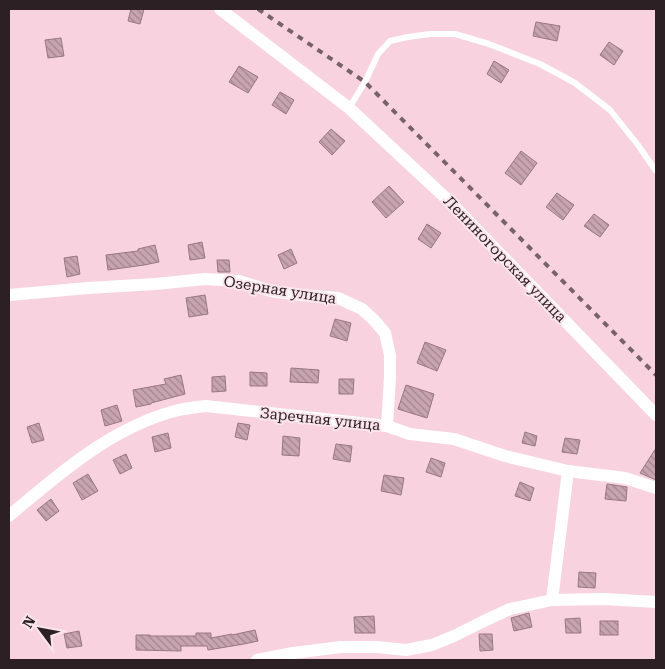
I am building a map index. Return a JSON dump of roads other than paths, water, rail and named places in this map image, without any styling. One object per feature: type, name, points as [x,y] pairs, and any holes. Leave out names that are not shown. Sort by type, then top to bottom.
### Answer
[{"type":"street","name":"Лениногорская улица","points":[[220,9],[349,108],[450,202],[656,414]]},
{"type":"street","name":"Озерная улица","points":[[9,295],[205,279],[239,281],[271,291],[300,296],[338,298],[362,309],[385,334],[390,355],[387,426]]},
{"type":"street","name":"Заречная улица","points":[[9,516],[50,480],[130,428],[179,410],[206,406],[387,426],[410,434],[454,440],[505,456],[568,471],[625,478],[656,488]]},
{"type":"street","points":[[552,600],[568,471]]},
{"type":"street","points":[[257,660],[341,647],[378,647],[404,655],[454,636],[510,609],[552,600],[604,599],[656,602]]},
{"type":"lane","points":[[349,108],[365,82],[378,54],[390,41],[430,34],[454,34],[489,44],[540,64],[574,83],[610,110],[656,171]]},
{"type":"railway","points":[[258,9],[365,82],[656,375]]}]
